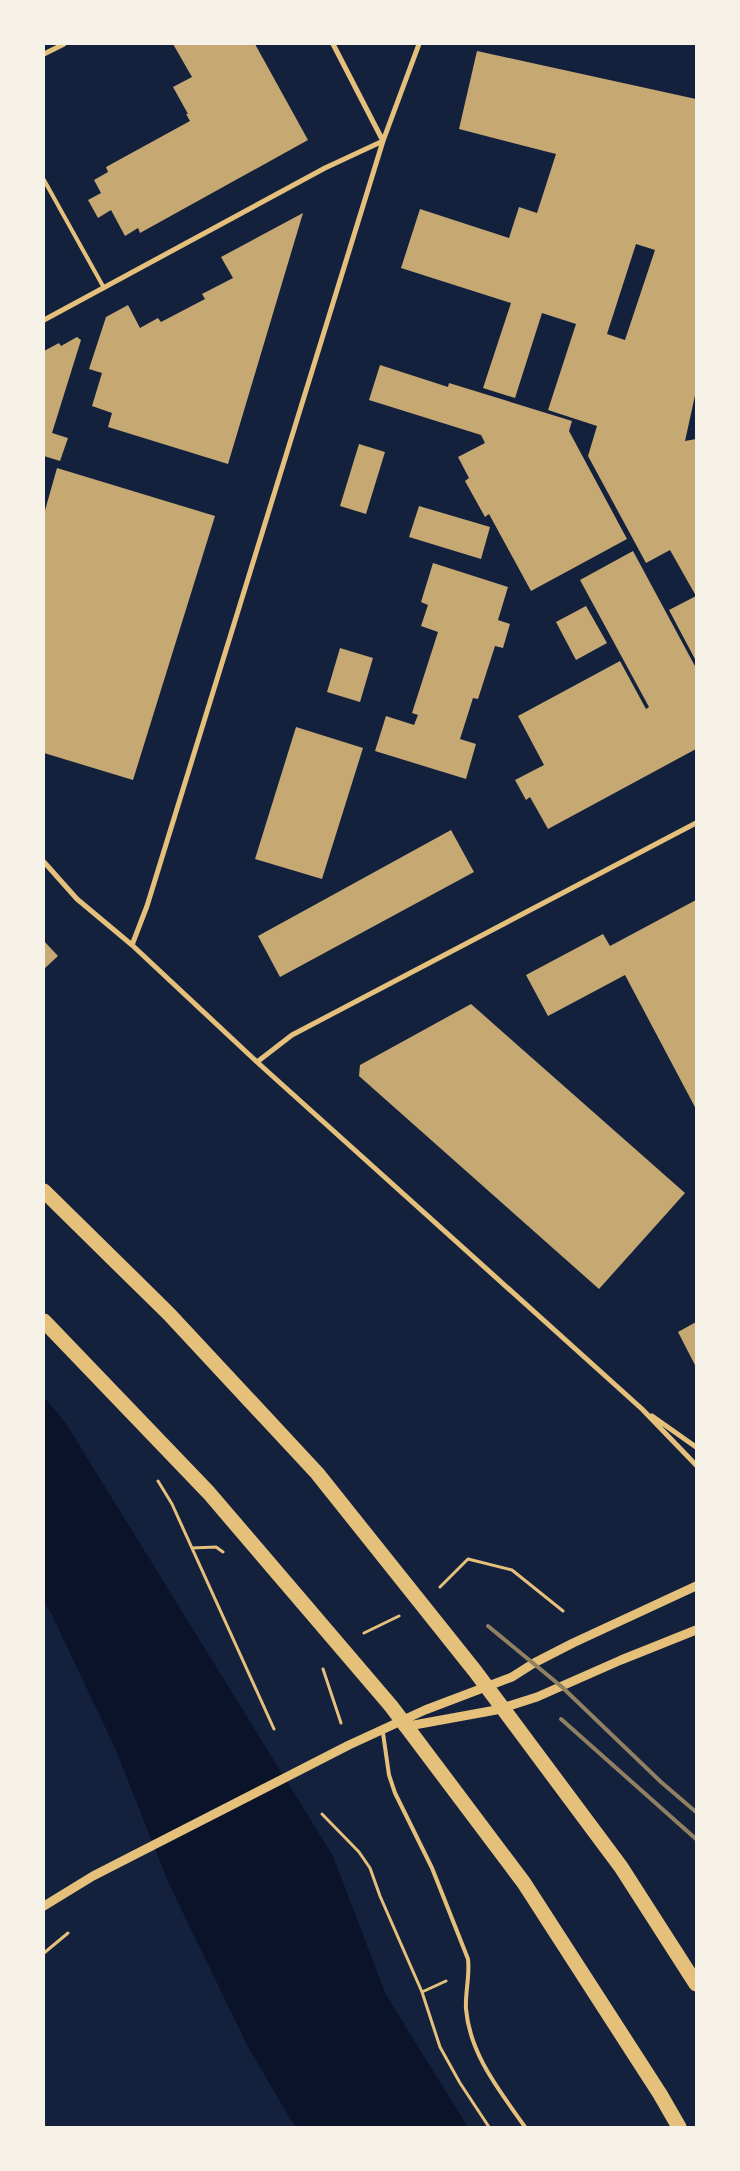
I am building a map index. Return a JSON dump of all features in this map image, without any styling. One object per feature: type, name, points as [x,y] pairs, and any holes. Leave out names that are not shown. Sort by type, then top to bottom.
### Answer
[{"type":"highway","points":[[44,1191],[169,1314],[317,1474],[475,1671],[616,1859],[696,1984]]},
{"type":"highway","points":[[44,1321],[209,1493],[391,1706],[524,1883],[660,2094],[679,2127]]},
{"type":"street","points":[[44,54],[64,44]]},
{"type":"street","points":[[333,44],[383,141]]},
{"type":"street","points":[[132,945],[150,897],[383,141],[419,44]]},
{"type":"street","points":[[44,320],[325,168],[383,141]]},
{"type":"street","points":[[257,1062],[292,1035],[696,823]]},
{"type":"street","points":[[44,862],[77,899],[132,945],[257,1062],[642,1409],[696,1465]]},
{"type":"street","points":[[642,1409],[696,1447]]},
{"type":"street","points":[[44,1906],[93,1876],[349,1745],[425,1710],[512,1677],[565,1647],[696,1586]]},
{"type":"street","points":[[349,1745],[404,1727],[496,1710],[529,1700],[696,1630]]},
{"type":"lane","points":[[44,180],[104,288]]},
{"type":"lane","points":[[382,1733],[389,1775],[395,1794],[432,1868],[468,1959],[466,2006],[473,2040],[485,2070],[525,2127]]},
{"type":"path","points":[[155,1474],[172,1504],[274,1730]]},
{"type":"path","points":[[322,1814],[359,1852],[370,1868],[380,1896],[422,1992],[440,2047],[460,2084],[489,2127]]},
{"type":"path","points":[[44,1953],[68,1932]]},
{"type":"water","points":[[44,1397],[65,1422],[333,1856],[386,1995],[468,2127],[295,2127],[248,2047],[169,1884],[115,1748],[44,1602]]},
{"type":"building","points":[[173,44],[255,44],[308,140],[140,233],[138,228],[125,236],[111,210],[98,218],[88,200],[101,193],[94,180],[108,172],[106,167],[190,121],[173,87],[192,77]]},
{"type":"building","points":[[477,51],[696,99],[696,391],[685,441],[696,439],[696,596],[670,550],[646,563],[588,456],[597,426],[548,410],[576,324],[542,313],[515,398],[483,388],[511,303],[401,268],[420,209],[509,238],[519,207],[537,213],[556,154],[459,129]],"holes":[[[636,244],[655,250],[625,340],[607,334]]]},
{"type":"building","points":[[303,213],[228,464],[108,427],[112,413],[92,406],[102,373],[89,369],[106,317],[128,305],[140,328],[158,318],[161,322],[205,299],[202,294],[233,278],[221,257]]},
{"type":"building","points":[[77,337],[81,340],[52,433],[68,438],[60,461],[44,456],[44,351],[59,343],[61,346]]},
{"type":"building","points":[[380,365],[448,387],[449,383],[572,421],[569,431],[627,539],[531,591],[489,514],[485,517],[465,481],[469,478],[458,457],[485,443],[481,435],[369,400]]},
{"type":"building","points":[[359,444],[385,452],[366,514],[340,506]]},
{"type":"building","points":[[57,468],[215,516],[133,780],[44,753],[44,514]]},
{"type":"building","points":[[419,506],[490,527],[481,559],[409,537]]},
{"type":"building","points":[[633,551],[696,668],[696,749],[548,829],[530,797],[526,800],[515,780],[544,765],[518,716],[620,661],[646,709],[649,707],[580,580]]},
{"type":"building","points":[[433,563],[508,587],[498,620],[510,624],[503,648],[495,646],[478,699],[473,698],[460,739],[476,744],[466,779],[375,751],[386,716],[414,725],[418,715],[412,713],[438,632],[421,626],[428,605],[421,602]]},
{"type":"building","points":[[696,596],[696,661],[669,610]]},
{"type":"building","points":[[586,606],[607,643],[576,660],[556,622]]},
{"type":"building","points":[[340,648],[373,658],[360,702],[327,692]]},
{"type":"building","points":[[296,727],[363,748],[322,879],[255,859]]},
{"type":"building","points":[[451,830],[474,872],[280,977],[258,936]]},
{"type":"building","points":[[696,900],[696,1109],[625,975],[548,1016],[526,975],[603,934],[610,946]]},
{"type":"building","points":[[44,941],[58,956],[44,969]]},
{"type":"building","points":[[471,1004],[685,1193],[599,1289],[359,1076],[360,1065]]},
{"type":"building","points":[[696,1322],[696,1367],[678,1332]]},
{"type":"railway","points":[[488,1626],[562,1687],[661,1782],[696,1812]]},
{"type":"railway","points":[[561,1719],[696,1839]]}]
